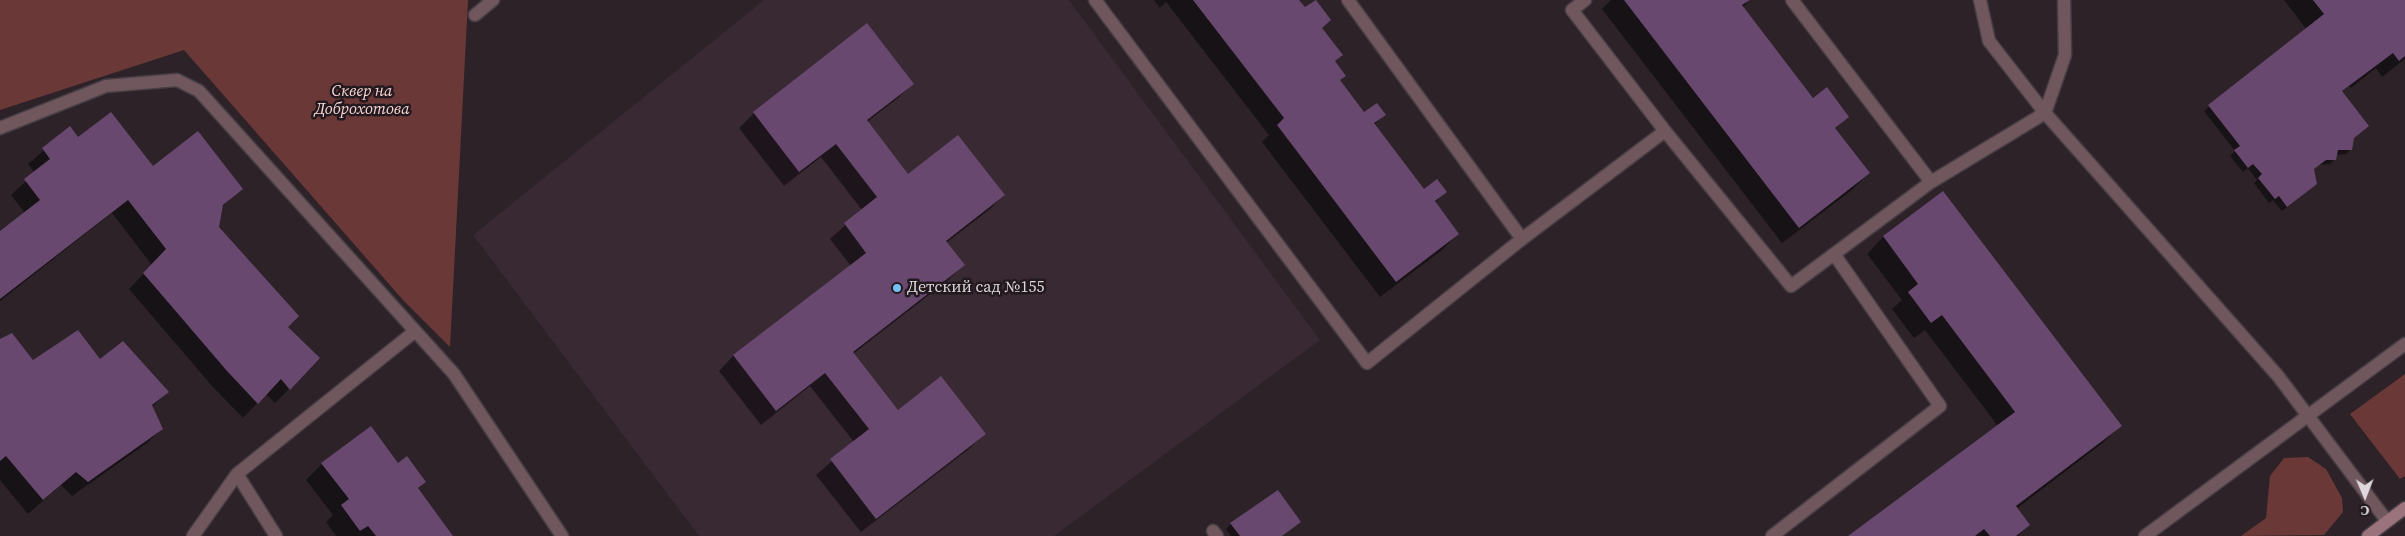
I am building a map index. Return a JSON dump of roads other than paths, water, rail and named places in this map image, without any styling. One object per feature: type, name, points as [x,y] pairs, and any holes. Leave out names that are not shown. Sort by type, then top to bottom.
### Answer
[{"type":"main road","points":[[2368,536],[2405,508]]},
{"type":"street","points":[[475,15],[493,0]]},
{"type":"street","points":[[1095,0],[1367,363],[1522,239],[1665,131]]},
{"type":"street","points":[[1348,0],[1522,239]]},
{"type":"street","points":[[1585,0],[1572,10],[1665,131],[1791,286],[1931,182],[2045,113],[2065,54],[2064,0]]},
{"type":"street","points":[[1792,0],[1931,182]]},
{"type":"street","points":[[1980,0],[1990,41],[2045,113],[2278,376],[2309,414],[2387,521]]},
{"type":"street","points":[[0,128],[106,86],[176,80],[199,91],[414,332],[454,374],[562,536]]},
{"type":"street","points":[[1772,536],[1940,406],[1834,254]]},
{"type":"street","points":[[193,536],[237,474],[414,332]]},
{"type":"street","points":[[2145,536],[2405,344]]},
{"type":"street","points":[[237,474],[276,536]]},
{"type":"place","name":"Детский сад №155","points":[[897,288]]},
{"type":"park label","name":"Сквер на Доброхотова","points":[[362,101]]}]
